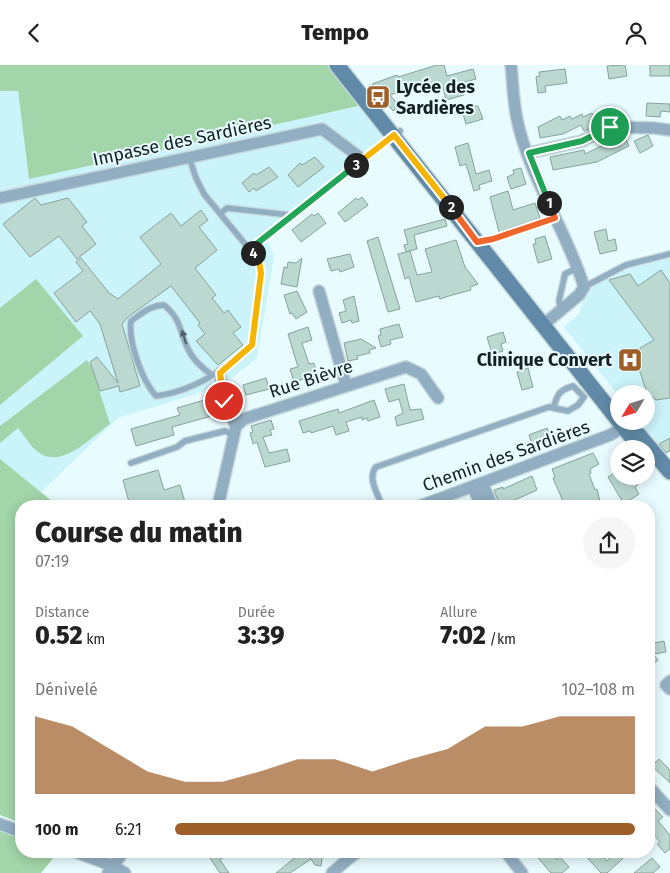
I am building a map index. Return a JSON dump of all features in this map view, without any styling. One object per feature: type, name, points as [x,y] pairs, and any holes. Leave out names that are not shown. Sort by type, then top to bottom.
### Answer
[{"type":"main road","points":[[337,65],[397,133]]},
{"type":"main road","points":[[346,65],[481,241],[551,318],[610,396]]},
{"type":"main road","points":[[551,318],[610,400]]},
{"type":"main road","points":[[632,430],[670,472]]},
{"type":"main road","points":[[655,466],[670,483]]},
{"type":"street","points":[[511,65],[517,120],[555,218],[580,273],[584,287],[579,295],[551,318]]},
{"type":"street","points":[[529,153],[582,141],[610,127],[654,128],[670,131]]},
{"type":"street","name":"Impasse des Sardières","points":[[0,198],[322,129],[362,159]]},
{"type":"street","points":[[319,291],[346,385]]},
{"type":"street","name":"Rue Bièvre","points":[[235,430],[244,419],[406,367],[421,374],[438,398]]},
{"type":"street","points":[[216,374],[235,430],[219,500]]},
{"type":"street","name":"Chemin des Sardières","points":[[437,500],[610,435],[618,430]]},
{"type":"street","points":[[478,486],[480,500]]},
{"type":"street","points":[[478,486],[488,500]]},
{"type":"street","points":[[670,681],[666,685],[670,689]]},
{"type":"street","points":[[655,797],[670,809]]},
{"type":"street","points":[[0,825],[15,830]]},
{"type":"street","points":[[88,858],[111,869],[126,873]]},
{"type":"street","points":[[111,869],[119,858]]},
{"type":"street","points":[[332,873],[343,858]]},
{"type":"street","points":[[510,858],[522,873]]},
{"type":"lane","points":[[250,249],[290,215],[397,133]]},
{"type":"lane","points":[[189,157],[200,186],[259,261],[261,273],[252,345],[216,374],[190,387],[156,396],[147,385],[141,371],[130,330],[131,321],[155,305],[164,305],[180,323],[188,349],[198,364],[216,374]]},
{"type":"lane","points":[[221,213],[227,208],[290,215]]},
{"type":"lane","points":[[481,241],[555,218]]},
{"type":"lane","points":[[584,287],[626,265],[670,253]]},
{"type":"lane","points":[[551,318],[559,301],[564,274],[573,271],[580,273]]},
{"type":"lane","points":[[380,500],[372,478],[372,473],[376,467],[554,407],[568,411],[578,405],[584,397],[573,386],[562,389],[556,396],[554,407]]},
{"type":"lane","points":[[131,463],[177,447],[185,441],[235,430]]},
{"type":"shaded area","points":[[0,91],[18,91],[29,178],[374,103],[400,131],[266,235],[274,257],[257,358],[222,386],[118,418],[41,492],[0,459]]},
{"type":"shaded area","name":"Clinique Convert","points":[[670,258],[670,440],[658,447],[655,440],[653,440],[645,430],[655,430],[655,385],[610,385],[564,327],[579,314],[586,292],[592,286],[627,269]]},
{"type":"green space","points":[[0,65],[332,65],[363,105],[29,179],[18,91],[0,91]]},
{"type":"green space","points":[[36,279],[83,336],[0,405],[0,308]]},
{"type":"green space","points":[[87,360],[92,368],[110,424],[76,450],[57,457],[47,456],[38,452],[18,428],[0,443],[0,426]]},
{"type":"green space","points":[[0,459],[51,500],[15,500],[15,821],[0,815]]},
{"type":"green space","points":[[0,829],[15,835],[15,858],[53,858],[41,873],[0,873]]},
{"type":"building","points":[[437,65],[444,65],[447,76],[473,69],[476,79],[461,83],[464,95],[446,100],[443,87],[425,92],[423,85],[390,95],[399,106],[393,111],[372,84],[397,75],[398,77]]},
{"type":"building","points":[[625,65],[627,76],[609,79],[607,66]]},
{"type":"building","points":[[650,65],[670,65],[670,76],[650,76]]},
{"type":"building","points":[[565,69],[567,83],[545,86],[546,92],[538,93],[536,77],[540,76],[539,72]]},
{"type":"building","points":[[647,103],[670,104],[670,112],[661,111],[660,117],[646,116]]},
{"type":"building","points":[[478,106],[483,119],[466,124],[462,111]]},
{"type":"building","points":[[592,113],[598,125],[584,131],[581,125],[563,134],[540,138],[538,127],[560,116],[562,120],[570,116],[572,119],[582,114],[583,117]]},
{"type":"building","points":[[624,135],[629,146],[597,162],[553,170],[550,157],[584,150],[585,154]]},
{"type":"building","points":[[648,135],[653,146],[640,153],[634,141]]},
{"type":"building","points":[[468,143],[476,174],[489,170],[492,181],[479,185],[480,189],[474,191],[466,164],[460,166],[455,147]]},
{"type":"building","points":[[315,157],[324,167],[298,187],[288,175],[300,163],[302,165]]},
{"type":"building","points":[[269,167],[278,177],[256,191],[254,188],[249,192],[242,183],[254,173],[256,175]]},
{"type":"building","points":[[521,168],[526,184],[511,189],[507,177],[514,174],[513,170]]},
{"type":"building","points":[[508,191],[513,210],[535,203],[540,218],[499,232],[490,197]]},
{"type":"building","points":[[362,197],[368,205],[345,222],[338,213],[356,198],[358,200]]},
{"type":"building","points":[[35,198],[41,205],[68,198],[87,222],[82,226],[96,244],[77,259],[59,236],[30,257],[3,224]]},
{"type":"building","points":[[201,210],[208,220],[199,227],[217,250],[195,268],[216,295],[212,298],[224,313],[228,310],[241,327],[233,333],[243,345],[218,365],[196,341],[205,334],[198,325],[200,323],[171,286],[128,317],[122,324],[140,386],[120,392],[119,386],[100,391],[90,362],[97,357],[118,383],[100,324],[90,311],[76,322],[54,293],[83,271],[76,262],[81,258],[109,293],[118,299],[161,264],[140,237],[171,213],[181,226]]},
{"type":"building","points":[[318,213],[326,223],[301,242],[292,230],[312,214],[314,216]]},
{"type":"building","points":[[445,219],[447,226],[414,235],[417,249],[406,252],[404,245],[408,244],[404,230]]},
{"type":"building","points":[[606,229],[608,241],[615,239],[617,250],[600,254],[594,232]]},
{"type":"building","points":[[545,236],[552,259],[538,263],[533,244],[536,244],[535,239]]},
{"type":"building","points":[[378,237],[400,309],[388,312],[367,241]]},
{"type":"building","points":[[456,240],[465,267],[478,284],[470,287],[471,290],[440,299],[439,296],[416,302],[409,277],[405,279],[398,254],[410,251],[417,275],[432,272],[425,249]]},
{"type":"building","points":[[350,254],[354,267],[340,272],[339,269],[331,271],[327,259]]},
{"type":"building","points":[[302,258],[297,287],[281,284],[284,267],[287,268],[288,262],[296,263]]},
{"type":"building","points":[[661,270],[670,283],[670,398],[656,400],[655,385],[644,385],[634,354],[641,352],[640,348],[654,340],[609,280],[630,274],[638,286]]},
{"type":"building","points":[[297,291],[307,312],[296,319],[292,313],[290,314],[284,295]]},
{"type":"building","points":[[354,296],[359,321],[352,323],[351,320],[342,323],[339,313],[346,311],[343,300]]},
{"type":"building","points":[[399,324],[403,337],[390,340],[391,344],[381,347],[378,336],[381,335],[380,329]]},
{"type":"building","points":[[308,327],[312,340],[302,343],[309,364],[314,363],[317,375],[294,382],[290,369],[298,367],[288,334]]},
{"type":"building","points":[[503,332],[506,342],[501,344],[503,351],[492,354],[487,337]]},
{"type":"building","points":[[361,339],[376,348],[369,350],[370,353],[357,356],[358,359],[348,361],[344,343]]},
{"type":"building","points":[[528,368],[533,387],[522,390],[517,372]]},
{"type":"building","points":[[266,378],[269,389],[246,395],[243,385]]},
{"type":"building","points":[[404,384],[410,410],[421,409],[424,419],[397,426],[395,417],[403,413],[399,399],[389,402],[385,389]]},
{"type":"building","points":[[215,397],[219,414],[172,427],[174,435],[136,446],[131,429],[180,415],[177,408]]},
{"type":"building","points":[[374,400],[380,417],[368,421],[367,418],[362,420],[362,417],[346,422],[349,431],[336,435],[333,426],[311,433],[310,431],[303,433],[299,421],[338,409],[339,413]]},
{"type":"building","points":[[271,420],[274,429],[270,430],[272,435],[263,437],[269,453],[287,449],[290,461],[265,467],[257,442],[253,444],[250,433],[253,432],[251,426]]},
{"type":"building","points":[[547,428],[552,440],[533,447],[529,435]]},
{"type":"building","points":[[670,438],[670,451],[666,453],[659,444]]},
{"type":"building","points":[[593,453],[599,464],[590,469],[591,473],[589,474],[595,490],[597,489],[600,500],[562,500],[553,478],[555,477],[552,469]]},
{"type":"building","points":[[158,470],[164,490],[180,485],[184,500],[128,500],[123,480]]},
{"type":"building","points":[[532,476],[537,490],[515,500],[498,500],[494,490],[503,487],[503,489]]},
{"type":"building","points":[[613,485],[638,485],[635,487],[639,494],[630,500],[622,500]]},
{"type":"building","points":[[664,641],[666,652],[655,654],[655,643]]},
{"type":"building","points":[[659,759],[670,770],[670,783],[655,769],[655,763]]},
{"type":"building","points":[[655,809],[663,817],[658,821],[670,835],[670,849],[665,853],[657,844],[660,842],[655,836]]},
{"type":"building","points":[[210,858],[223,858],[220,860],[229,873],[220,873]]},
{"type":"building","points":[[294,858],[322,859],[321,866],[315,865],[311,859],[290,873],[276,873]]},
{"type":"building","points":[[538,858],[555,858],[557,860],[561,858],[569,867],[562,873],[551,873]]},
{"type":"building","points":[[587,858],[605,858],[607,861],[610,858],[623,858],[607,873],[601,873]]},
{"type":"building","points":[[652,858],[660,867],[653,873],[634,873]]},
{"type":"place","name":"Lycée des Sardières","points":[[378,97]]},
{"type":"place","name":"Clinique Convert","points":[[630,360]]},
{"type":"route","points":[[224,401],[220,373],[252,345],[261,273],[259,261],[250,249],[290,215],[394,135],[477,242],[493,239],[555,218],[529,153],[582,141],[610,127]]}]
